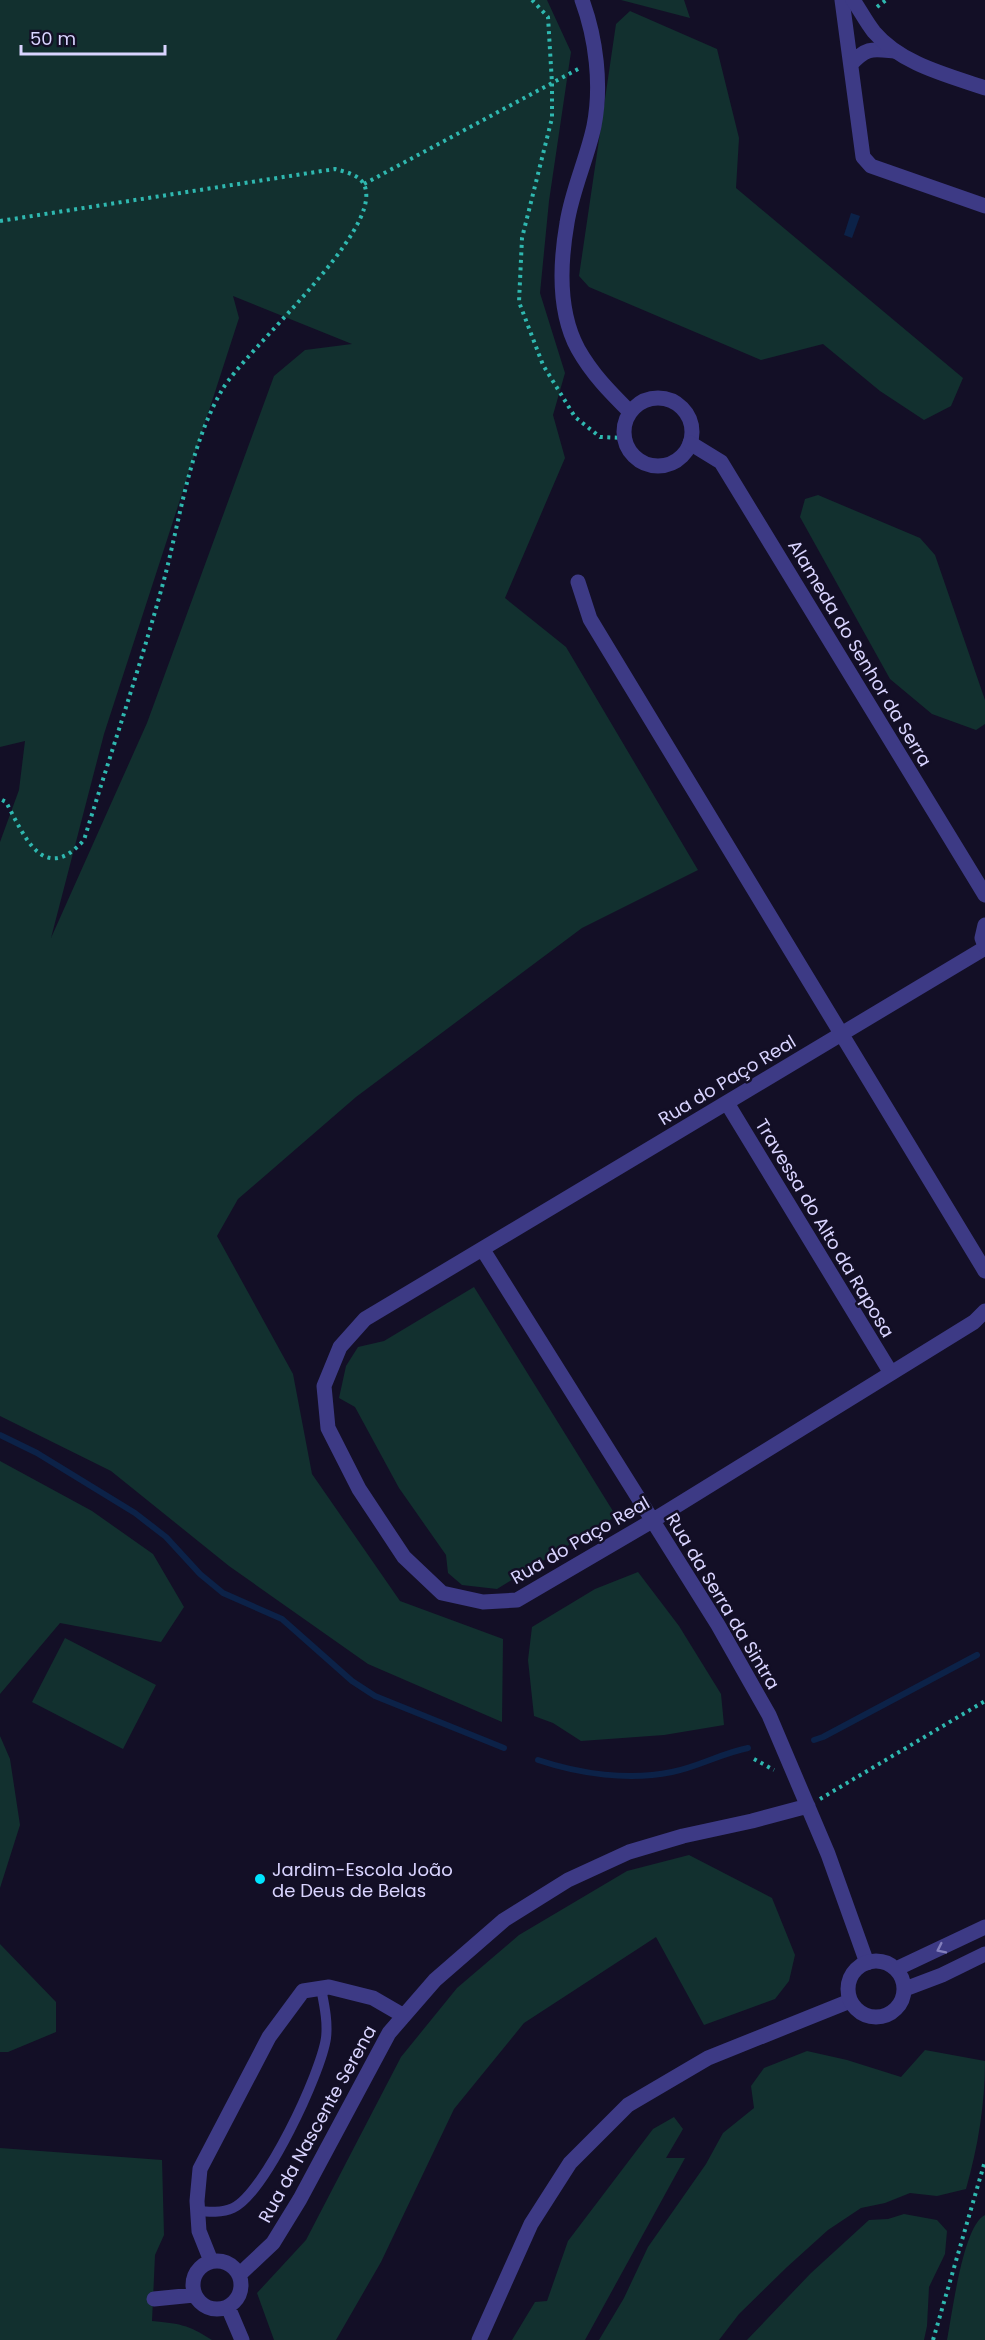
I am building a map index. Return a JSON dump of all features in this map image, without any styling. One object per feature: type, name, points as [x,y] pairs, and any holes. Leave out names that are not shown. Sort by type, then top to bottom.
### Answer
[{"type":"street","points":[[582,0],[590,22],[596,60],[597,92],[594,125],[567,222],[562,268],[564,306],[577,346],[596,377],[630,412]]},
{"type":"street","points":[[842,0],[864,157],[871,166],[985,206]]},
{"type":"street","points":[[854,0],[873,31],[894,51],[931,69],[985,88]]},
{"type":"street","points":[[851,64],[862,52],[873,49],[894,51]]},
{"type":"street","points":[[653,398],[667,399],[679,405],[688,416],[692,429],[690,443],[684,453],[675,461],[663,466],[639,461],[630,451],[624,438],[624,425],[630,412],[640,402],[653,398]]},
{"type":"street","name":"Alameda do Senhor da Serra","points":[[690,443],[721,462],[985,895]]},
{"type":"street","points":[[578,582],[590,619],[985,1271]]},
{"type":"street","points":[[985,925],[982,938],[985,947]]},
{"type":"street","name":"Rua do Paço Real","points":[[985,947],[365,1319],[340,1347],[324,1386],[328,1428],[358,1489],[404,1557],[442,1593],[483,1602],[517,1600],[652,1521],[974,1322],[985,1311]]},
{"type":"street","name":"Travessa do Alto da Raposa","points":[[727,1103],[891,1373]]},
{"type":"street","name":"Rua da Serra da Sintra","points":[[483,1250],[718,1625],[769,1715],[808,1806],[867,1963]]},
{"type":"street","name":"Rua da Nascente Serena","points":[[239,2275],[273,2243],[300,2199],[389,2033],[435,1980],[504,1920],[568,1880],[629,1852],[682,1836],[808,1806]]},
{"type":"street","points":[[896,1969],[985,1927]]},
{"type":"street","points":[[905,1989],[942,1975],[985,1954]]},
{"type":"street","points":[[877,1961],[888,1963],[896,1969],[903,1978],[905,1989],[903,2000],[897,2010],[876,2018],[865,2016],[856,2010],[850,2001],[848,1989],[850,1978],[857,1969],[867,1963],[877,1961]]},
{"type":"street","points":[[210,2262],[199,2231],[197,2211],[200,2169],[269,2037],[303,1991],[329,1987],[373,1998],[404,2016]]},
{"type":"street","points":[[479,2340],[531,2224],[570,2163],[628,2105],[708,2058],[850,2001]]},
{"type":"street","points":[[210,2262],[227,2263],[239,2275],[241,2282],[238,2296],[228,2307],[212,2310],[198,2301],[194,2295],[193,2278],[197,2271],[210,2262]]},
{"type":"street","points":[[154,2299],[194,2295]]},
{"type":"street","points":[[228,2307],[242,2340]]},
{"type":"lane","points":[[197,2211],[212,2212],[233,2207],[248,2196],[262,2178],[312,2085],[322,2053],[326,2036],[325,2007],[321,1988]]},
{"type":"path","points":[[532,0],[548,17],[552,82]]},
{"type":"path","points":[[364,184],[596,60]]},
{"type":"path","points":[[0,221],[335,169],[354,174],[364,184],[367,197],[360,215],[332,262],[296,306],[245,360],[223,389],[201,436],[164,578],[84,840],[73,853],[58,859],[47,858],[31,848],[6,802],[0,799]]},
{"type":"path","points":[[808,1806],[985,1701]]},
{"type":"path","points":[[933,2340],[985,2161]]},
{"type":"green space","points":[[0,0],[547,0],[571,52],[549,201],[540,293],[565,373],[553,415],[565,458],[505,598],[566,647],[698,870],[582,928],[356,1097],[238,1199],[217,1236],[293,1374],[312,1474],[400,1601],[503,1639],[502,1722],[368,1664],[229,1566],[111,1471],[0,1416],[0,842],[19,790],[25,741],[0,747]],"holes":[[[233,296],[352,344],[305,350],[274,376],[147,723],[51,938],[104,734],[239,318]]]},
{"type":"green space","points":[[621,0],[684,0],[690,18]]},
{"type":"green space","points":[[630,11],[717,49],[739,138],[736,188],[963,378],[951,406],[924,420],[880,391],[823,344],[761,360],[589,287],[579,276],[616,24]]},
{"type":"green space","points":[[818,495],[920,538],[935,555],[985,700],[985,724],[976,730],[932,714],[890,679],[800,517],[805,499]]},
{"type":"green space","points":[[474,1287],[616,1516],[497,1589],[462,1585],[448,1573],[446,1555],[399,1488],[355,1407],[339,1398],[346,1366],[358,1347],[384,1341]]},
{"type":"green space","points":[[0,1461],[92,1511],[153,1554],[184,1607],[161,1642],[60,1623],[0,1694]]},
{"type":"green space","points":[[638,1572],[679,1626],[721,1694],[724,1725],[664,1735],[581,1741],[553,1723],[534,1716],[528,1660],[532,1627],[595,1589]]},
{"type":"green space","points":[[65,1638],[156,1685],[123,1749],[32,1702]]},
{"type":"green space","points":[[0,1736],[10,1759],[20,1825],[0,1888]]},
{"type":"green space","points":[[689,1855],[772,1898],[795,1955],[789,1981],[775,1999],[704,2025],[656,1937],[524,2023],[454,2109],[381,2262],[336,2340],[274,2340],[257,2293],[306,2240],[401,2057],[457,1988],[519,1935],[627,1871]]},
{"type":"green space","points":[[0,1944],[56,2002],[56,2032],[8,2052],[0,2052]]},
{"type":"green space","points":[[925,2050],[985,2061],[980,2125],[966,2189],[937,2196],[910,2193],[885,2203],[861,2208],[828,2230],[787,2267],[739,2314],[719,2340],[599,2340],[624,2298],[648,2247],[706,2164],[723,2133],[754,2108],[751,2086],[764,2068],[807,2051],[847,2060],[901,2077]]},
{"type":"green space","points":[[674,2117],[683,2129],[666,2158],[685,2158],[585,2340],[512,2340],[535,2302],[547,2301],[568,2241],[653,2129]]},
{"type":"green space","points":[[0,2148],[162,2160],[164,2235],[155,2255],[152,2321],[183,2326],[212,2340],[0,2340]]},
{"type":"green space","points":[[904,2214],[937,2220],[947,2231],[945,2254],[929,2287],[924,2340],[747,2340],[811,2273],[869,2220],[888,2219]]},
{"type":"green space","points":[[985,2215],[985,2340],[947,2340],[955,2292],[970,2235],[977,2222]]},
{"type":"water","points":[[851,213],[860,216],[852,238],[844,235]]},
{"type":"waterway","points":[[0,1435],[37,1453],[135,1513],[166,1537],[200,1574],[223,1593],[282,1619],[352,1681],[375,1696],[504,1748]]},
{"type":"waterway","points":[[814,1740],[977,1655]]},
{"type":"waterway","points":[[538,1760],[605,1775],[639,1776],[682,1770],[748,1748]]},
{"type":"place","name":"Jardim-Escola João de Deus de Belas","points":[[260,1879]]}]
